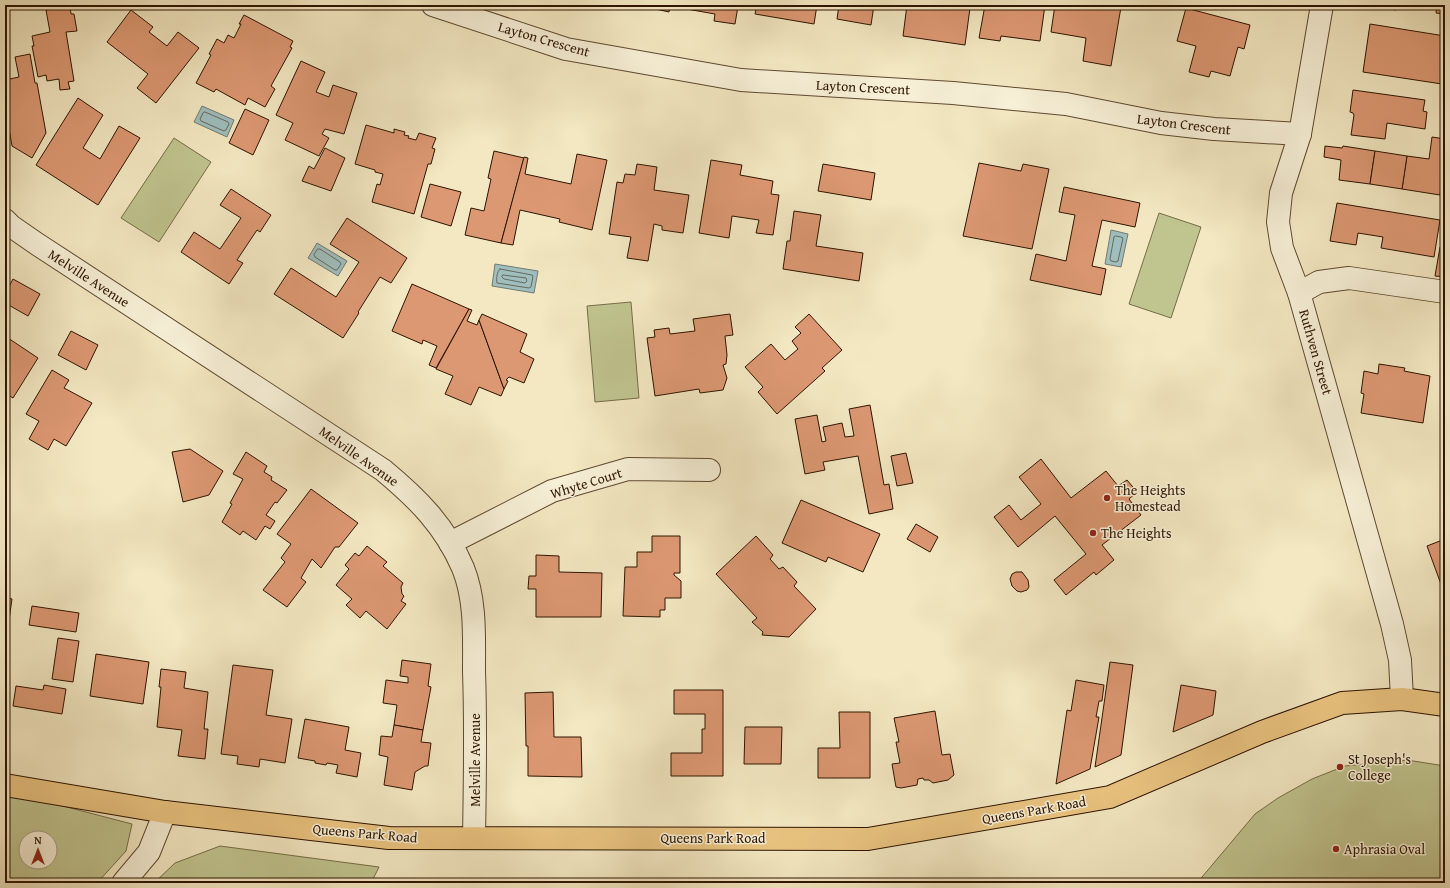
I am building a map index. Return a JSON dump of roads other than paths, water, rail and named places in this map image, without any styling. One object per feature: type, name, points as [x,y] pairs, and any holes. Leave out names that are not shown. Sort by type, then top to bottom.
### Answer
[{"type":"main road","name":"Queens Park Road","points":[[5,785],[165,812],[389,838],[868,839],[1110,797],[1262,732],[1342,703],[1402,699],[1445,705]]},
{"type":"street","name":"Layton Crescent","points":[[433,5],[566,49],[741,80],[960,93],[1066,104],[1161,123],[1214,130],[1300,134]]},
{"type":"street","name":"Ruthven Street","points":[[1322,5],[1300,134],[1282,193],[1278,222],[1282,248],[1299,293],[1392,624],[1400,660],[1402,699]]},
{"type":"street","name":"Melville Avenue","points":[[5,220],[37,244],[383,470],[408,490],[435,519],[450,543],[463,569],[470,593],[474,626],[476,724],[474,838]]},
{"type":"street","points":[[1299,293],[1319,282],[1349,278],[1445,292]]},
{"type":"street","name":"Whyte Court","points":[[450,543],[552,491],[628,469],[709,470]]},
{"type":"street","points":[[123,883],[149,852],[165,812]]},
{"type":"water","points":[[202,106],[234,120],[227,137],[194,122]]},
{"type":"water","points":[[1111,230],[1128,234],[1121,267],[1105,264]]},
{"type":"water","points":[[317,243],[347,261],[338,276],[308,258]]},
{"type":"water","points":[[495,264],[538,271],[534,293],[492,286]]},
{"type":"place","name":"The Heights Homestead","points":[[1107,498]]},
{"type":"place","name":"The Heights","points":[[1093,533]]},
{"type":"place","name":"St Joseph's College","points":[[1340,767]]},
{"type":"place","name":"Aphrasia Oval","points":[[1336,849]]}]
